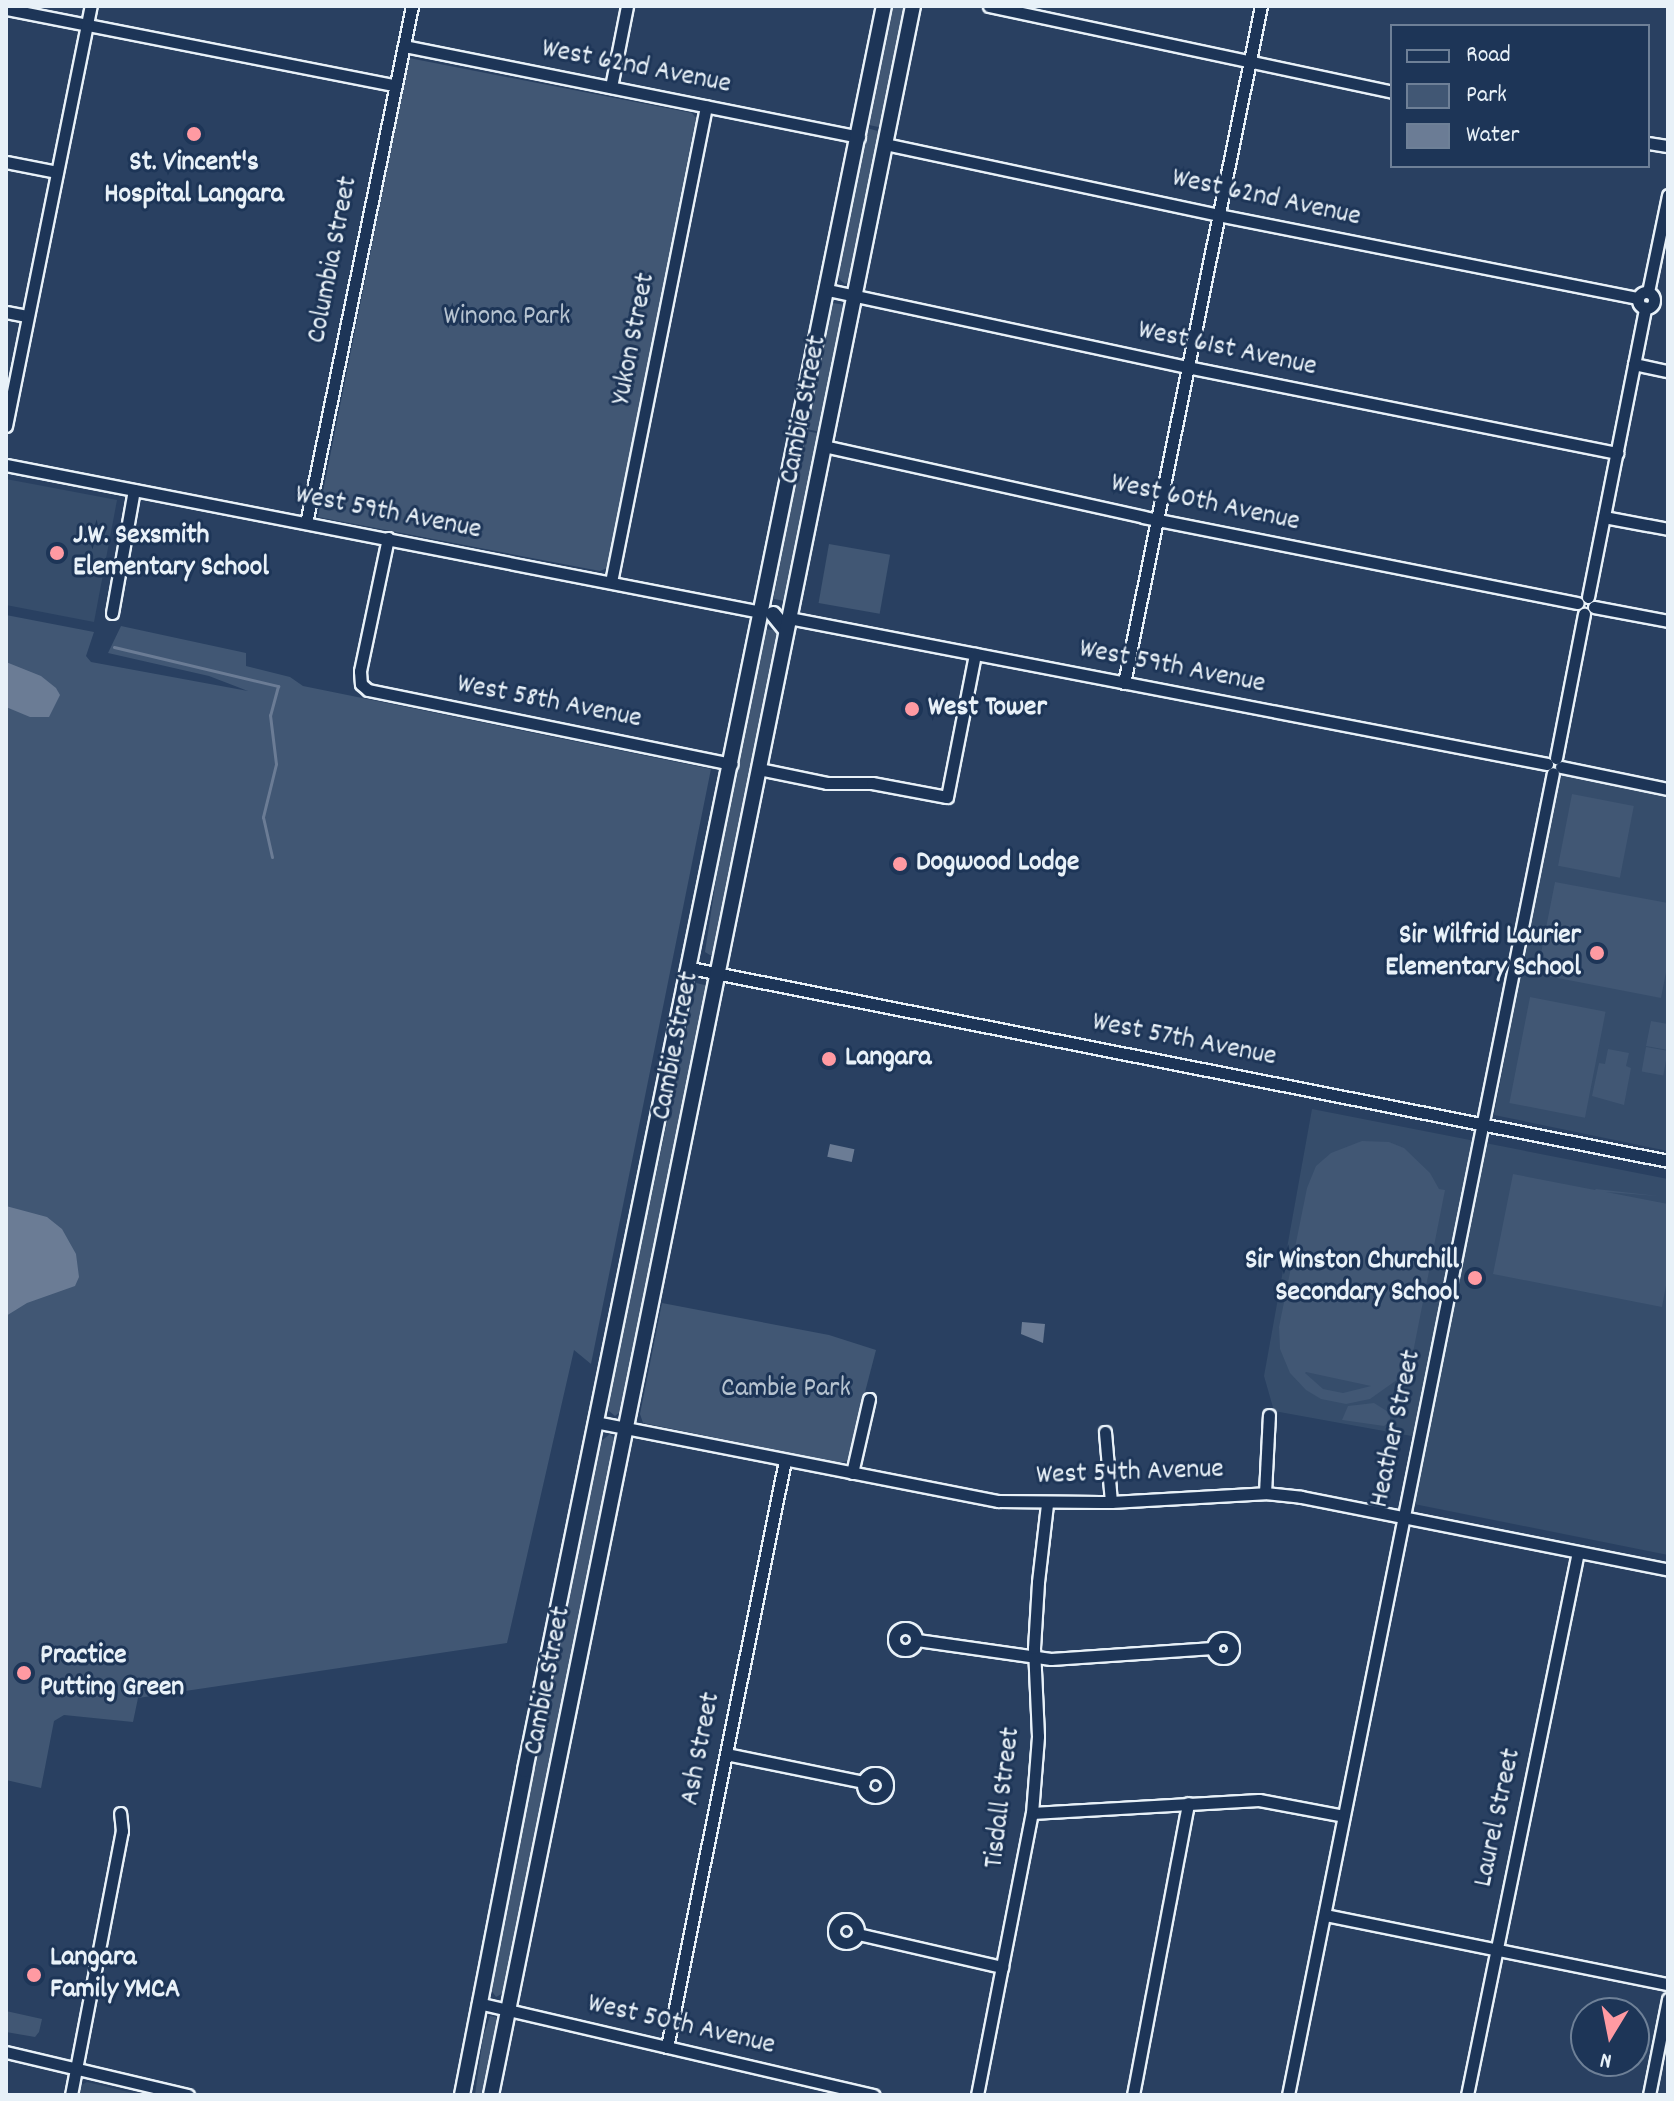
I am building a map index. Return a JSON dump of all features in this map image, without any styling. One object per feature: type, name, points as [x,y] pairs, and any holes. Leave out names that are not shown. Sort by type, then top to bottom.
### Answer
[{"type":"main road","name":"Cambie Street","points":[[465,2090],[478,2003],[595,1422],[732,764],[767,613],[884,6]]},
{"type":"main road","name":"Cambie Street","points":[[491,2095],[913,6]]},
{"type":"main road","points":[[767,613],[789,618]]},
{"type":"street","points":[[6,426],[91,6]]},
{"type":"street","name":"Columbia Street","points":[[306,523],[412,6]]},
{"type":"street","points":[[611,87],[627,6]]},
{"type":"street","points":[[989,6],[1249,64],[1390,92]]},
{"type":"street","points":[[1124,683],[1261,6]]},
{"type":"street","points":[[6,9],[395,85]]},
{"type":"street","name":"West 62nd Avenue","points":[[404,46],[859,137]]},
{"type":"street","name":"Yukon Street","points":[[611,582],[706,106]]},
{"type":"street","name":"West 62nd Avenue","points":[[885,144],[1218,215],[1644,299]]},
{"type":"street","points":[[6,162],[57,172]]},
{"type":"street","name":"Heather Street","points":[[1288,2095],[1617,453],[1644,299],[1668,195]]},
{"type":"street","name":"West 61st Avenue","points":[[828,290],[1187,367],[1617,453]]},
{"type":"street","points":[[6,312],[27,316]]},
{"type":"street","points":[[1634,364],[1668,371]]},
{"type":"street","name":"West 60th Avenue","points":[[824,446],[1156,519],[1668,621]]},
{"type":"street","name":"West 59th Avenue","points":[[6,465],[767,613]]},
{"type":"street","points":[[112,613],[134,490]]},
{"type":"street","points":[[1604,517],[1668,529]]},
{"type":"street","name":"West 58th Avenue","points":[[388,538],[361,684],[373,693],[732,764]]},
{"type":"street","name":"West 59th Avenue","points":[[789,618],[1668,789]]},
{"type":"street","points":[[759,769],[827,783],[872,783],[947,797],[975,654]]},
{"type":"street","name":"West 57th Avenue","points":[[690,968],[1668,1161]]},
{"type":"street","points":[[852,1473],[869,1399]]},
{"type":"street","points":[[1265,1493],[1269,1415]]},
{"type":"street","name":"West 54th Avenue","points":[[595,1422],[961,1495],[1047,1504],[1265,1493],[1668,1570]]},
{"type":"street","points":[[1105,1432],[1111,1502]]},
{"type":"street","name":"Ash Street","points":[[667,2047],[785,1460]]},
{"type":"street","name":"Tisdall Street","points":[[977,2095],[1032,1813],[1038,1736],[1035,1658],[1038,1582],[1047,1504]]},
{"type":"street","name":"Laurel Street","points":[[1467,2095],[1578,1552]]},
{"type":"street","points":[[917,1640],[1035,1658],[1213,1648]]},
{"type":"street","points":[[726,1754],[864,1782]]},
{"type":"street","points":[[1032,1813],[1259,1800],[1344,1816]]},
{"type":"street","points":[[1133,2095],[1188,1803]]},
{"type":"street","points":[[71,2095],[122,1831],[120,1813]]},
{"type":"street","points":[[1325,1915],[1668,1984]]},
{"type":"street","points":[[858,1934],[1002,1967]]},
{"type":"street","points":[[1649,2095],[1668,1999]]},
{"type":"street","name":"West 50th Avenue","points":[[478,2003],[873,2095]]},
{"type":"street","points":[[6,2052],[188,2095]]},
{"type":"shaded area","name":"J.W. Sexsmith Elementary School","points":[[6,479],[117,500],[94,622],[6,605]]},
{"type":"shaded area","name":"Sir Wilfrid Laurier Elementary School","points":[[1565,775],[1668,797],[1668,1151],[1494,1115],[1557,779]]},
{"type":"shaded area","name":"Sir Winston Churchill Secondary School","points":[[1312,1109],[1668,1179],[1668,1555],[1414,1504],[1428,1439],[1274,1411],[1264,1376]]},
{"type":"shaded area","points":[[87,2082],[141,2095],[79,2095],[78,2087]]},
{"type":"green space","points":[[891,6],[906,6],[882,128],[868,125]]},
{"type":"green space","name":"Winona Park","points":[[409,58],[692,113],[696,118],[607,568],[600,571],[318,517]]},
{"type":"green space","points":[[867,128],[881,132],[851,280],[845,284],[837,277]]},
{"type":"green space","points":[[833,303],[845,305],[845,310],[821,432],[806,429]]},
{"type":"green space","points":[[806,431],[821,434],[788,602],[773,599]]},
{"type":"green space","points":[[829,544],[890,555],[880,614],[819,603]]},
{"type":"green space","points":[[6,615],[94,632],[86,656],[91,662],[248,691],[209,676],[108,653],[121,626],[246,653],[246,666],[290,677],[303,686],[711,769],[591,1364],[574,1350],[507,1643],[138,1698],[133,1722],[64,1715],[54,1721],[41,1788],[6,1780]]},
{"type":"green space","points":[[765,629],[779,631],[779,635],[715,955],[710,955],[705,952],[720,853]]},
{"type":"green space","points":[[1572,794],[1634,806],[1620,878],[1558,866]]},
{"type":"green space","points":[[1555,882],[1668,903],[1668,962],[1661,998],[1537,974]]},
{"type":"green space","points":[[696,983],[709,986],[623,1410],[615,1416],[609,1411],[608,1404]]},
{"type":"green space","points":[[1530,997],[1606,1012],[1585,1118],[1509,1103]]},
{"type":"green space","points":[[1651,1021],[1668,1024],[1668,1050],[1646,1046]]},
{"type":"green space","points":[[1646,1047],[1668,1051],[1663,1075],[1642,1072]]},
{"type":"green space","points":[[1608,1049],[1629,1053],[1626,1066],[1631,1068],[1624,1105],[1592,1096],[1599,1063],[1605,1064]]},
{"type":"green space","points":[[1362,1141],[1389,1142],[1404,1148],[1430,1173],[1439,1189],[1445,1190],[1408,1378],[1401,1377],[1370,1399],[1346,1404],[1321,1399],[1306,1390],[1290,1373],[1280,1349],[1279,1327],[1307,1188],[1316,1166],[1331,1153]],"holes":[[[1306,1372],[1371,1386],[1343,1393],[1323,1389]]]},
{"type":"green space","points":[[1513,1174],[1595,1190],[1658,1196],[1606,1192],[1668,1204],[1668,1275],[1662,1307],[1493,1274]]},
{"type":"green space","name":"Cambie Park","points":[[662,1303],[829,1335],[876,1350],[847,1461],[840,1463],[643,1423],[640,1414]]},
{"type":"green space","points":[[1374,1403],[1390,1413],[1390,1422],[1384,1426],[1342,1420],[1348,1406]]},
{"type":"green space","points":[[610,1434],[616,1440],[505,1992],[496,1997],[489,1987],[600,1442]]},
{"type":"green space","points":[[6,2011],[42,2019],[39,2032],[35,2037],[6,2032]]},
{"type":"green space","points":[[490,2016],[496,2017],[498,2023],[483,2095],[475,2095],[483,2037]]},
{"type":"water","points":[[6,662],[41,676],[56,688],[60,695],[49,717],[30,717],[6,707]]},
{"type":"water","points":[[830,1144],[854,1149],[852,1162],[827,1157]]},
{"type":"water","points":[[6,1206],[47,1217],[62,1229],[76,1254],[79,1277],[75,1286],[27,1303],[6,1316]]},
{"type":"water","points":[[1022,1322],[1045,1324],[1043,1343],[1021,1334]]},
{"type":"waterway","points":[[114,647],[278,686],[270,715],[276,764],[263,817],[272,857]]},
{"type":"place","name":"St. Vincent's Hospital Langara","points":[[194,134]]},
{"type":"place","name":"J.W. Sexsmith Elementary School","points":[[57,553]]},
{"type":"place","name":"West Tower","points":[[912,709]]},
{"type":"place","name":"Dogwood Lodge","points":[[900,864]]},
{"type":"place","name":"Sir Wilfrid Laurier Elementary School","points":[[1597,953]]},
{"type":"place","name":"Langara","points":[[829,1059]]},
{"type":"place","name":"Sir Winston Churchill Secondary School","points":[[1475,1278]]},
{"type":"place","name":"Practice Putting Green","points":[[24,1673]]},
{"type":"place","name":"Langara Family YMCA","points":[[34,1975]]}]
